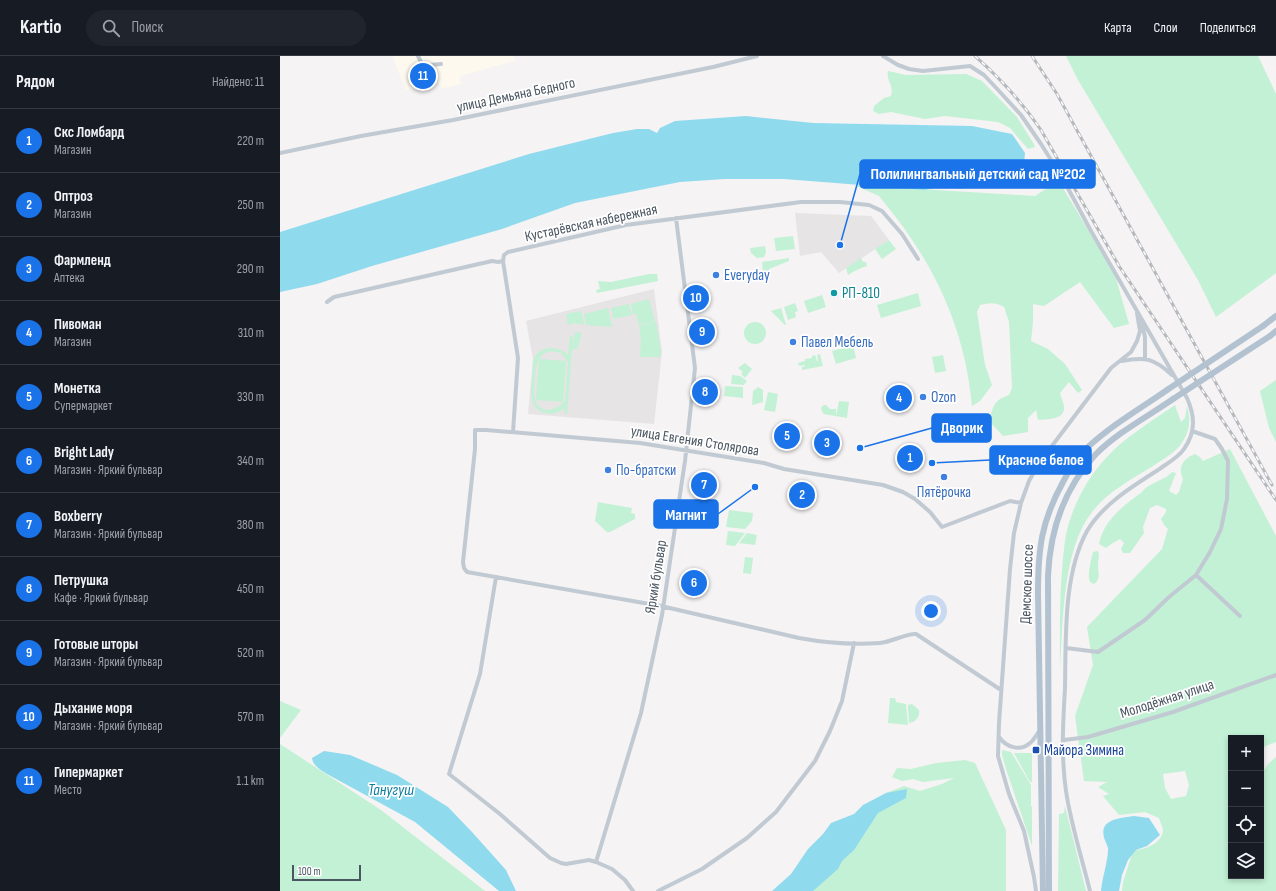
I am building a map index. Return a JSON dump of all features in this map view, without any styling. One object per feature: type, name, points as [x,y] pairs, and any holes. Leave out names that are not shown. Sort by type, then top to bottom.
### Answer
[{"type":"main road","name":"Демское шоссе","points":[[1043,891],[1038,569],[1040,546],[1050,508],[1071,467],[1094,442],[1167,390],[1276,316]]},
{"type":"main road","name":"Демское шоссе","points":[[1050,891],[1048,576],[1051,539],[1068,493],[1081,472],[1097,454],[1115,438],[1276,331]]},
{"type":"street","points":[[418,56],[422,64],[441,64]]},
{"type":"street","name":"улица Демьяна Бедного","points":[[280,153],[361,136],[453,120],[712,67],[757,56]]},
{"type":"street","points":[[883,56],[898,65],[909,69],[923,71],[970,66],[984,75],[1021,115],[1063,179],[1091,231],[1187,398],[1193,412],[1192,431],[1183,451],[1114,500],[1099,515],[1088,530],[1077,556],[1071,582],[1066,648],[1064,740],[1066,790],[1074,832],[1090,891]]},
{"type":"street","name":"Кустарёвская набережная","points":[[503,261],[504,255],[508,252],[622,225],[804,202],[843,202],[869,205],[878,209],[888,217],[905,238],[918,259]]},
{"type":"street","name":"Яркий бульвар","points":[[596,862],[641,713],[664,606],[686,451],[695,378],[695,364],[676,218]]},
{"type":"street","points":[[327,302],[334,297],[492,260],[498,262],[503,261],[518,358],[513,432]]},
{"type":"street","points":[[1136,309],[1141,320],[1145,337],[1144,359]]},
{"type":"street","points":[[1036,891],[1024,831],[1009,794],[998,756],[1001,690],[1012,548],[1021,503],[1029,481],[1039,463],[1101,379],[1111,368],[1131,352],[1140,331],[1136,309]]},
{"type":"street","points":[[1121,361],[1136,358],[1150,360],[1161,365],[1175,378]]},
{"type":"street","name":"улица Евгения Столярова","points":[[496,577],[470,573],[464,568],[463,562],[475,449],[475,430],[639,443],[883,485],[903,492],[915,499],[930,512],[942,527],[1010,501],[1021,503]]},
{"type":"street","points":[[1066,648],[1098,652],[1145,620],[1169,597],[1196,575],[1210,552],[1221,529],[1227,499],[1228,461],[1215,439],[1192,431]]},
{"type":"street","points":[[1196,575],[1240,616]]},
{"type":"street","points":[[633,891],[626,880],[612,869],[596,862],[589,860],[566,864],[556,862],[500,814],[448,774],[480,674],[496,577],[664,606],[799,638],[829,642],[882,643],[916,634],[1001,690]]},
{"type":"street","points":[[658,891],[702,869],[747,838],[776,812],[815,761],[830,731],[842,701],[854,643]]},
{"type":"street","name":"Молодёжная улица","points":[[1064,740],[1088,737],[1173,712],[1276,675]]},
{"type":"street","points":[[999,723],[999,738],[1005,744],[1014,748],[1021,748],[1030,744],[1040,730]]},
{"type":"shaded area","points":[[392,56],[513,56],[515,61],[460,76],[461,84],[442,89],[439,83],[406,90]]},
{"type":"shaded area","points":[[795,213],[871,216],[889,240],[839,273],[821,252],[800,256]]},
{"type":"shaded area","points":[[654,289],[662,352],[654,424],[528,414],[533,359],[526,321]]},
{"type":"green space","points":[[1066,56],[1258,56],[1276,94],[1276,273],[1216,317],[1198,280],[1078,80]]},
{"type":"green space","points":[[888,71],[906,75],[966,74],[982,81],[1017,117],[1035,147],[1028,149],[1010,128],[998,122],[945,116],[925,119],[891,112],[879,114],[873,111],[874,106],[884,98],[891,96],[892,88],[888,77]]},
{"type":"green space","points":[[1055,183],[1060,183],[1115,275],[1129,324],[1114,328],[1080,282],[1044,306],[1033,304],[1031,341],[1048,349],[1065,364],[1082,390],[1078,393],[1069,382],[1060,393],[1064,407],[1061,415],[1054,418],[1038,420],[1036,410],[1028,418],[1028,432],[1003,436],[989,421],[995,404],[1000,399],[1009,395],[1012,388],[1009,322],[1004,307],[990,303],[984,304],[980,305],[977,312],[985,365],[992,385],[980,401],[972,406],[962,349],[954,322],[944,296],[931,271],[917,247],[879,196],[854,185],[1035,196]]},
{"type":"green space","points":[[793,236],[795,249],[776,251],[774,238]]},
{"type":"green space","points":[[889,240],[896,249],[882,259],[875,249]]},
{"type":"green space","points":[[765,246],[766,252],[764,257],[757,258],[751,253],[750,248]]},
{"type":"green space","points":[[789,258],[789,261],[763,273],[762,262]]},
{"type":"green space","points":[[861,258],[863,262],[866,262],[867,266],[848,275],[846,268]]},
{"type":"green space","points":[[649,274],[657,274],[658,281],[597,293],[596,290],[600,289],[598,281],[611,282]]},
{"type":"green space","points":[[918,293],[921,306],[881,318],[877,305]]},
{"type":"green space","points":[[822,295],[826,307],[808,313],[804,301]]},
{"type":"green space","points":[[649,299],[655,322],[639,325],[636,314],[633,314],[631,304]]},
{"type":"green space","points":[[795,303],[798,311],[795,312],[796,317],[788,320],[784,307]]},
{"type":"green space","points":[[629,304],[632,315],[613,319],[611,308]]},
{"type":"green space","points":[[608,308],[612,327],[586,325],[584,314]]},
{"type":"green space","points":[[781,308],[786,325],[771,311]]},
{"type":"green space","points":[[581,311],[584,325],[574,323],[568,325],[566,314]]},
{"type":"green space","points":[[656,322],[661,352],[660,357],[640,357],[641,339],[639,326]]},
{"type":"green space","points":[[751,322],[759,322],[766,329],[766,337],[759,344],[751,344],[744,337],[744,329]]},
{"type":"green space","points":[[575,332],[582,333],[577,349],[572,349],[567,414],[564,414],[564,408],[558,412],[549,414],[541,411],[536,408],[531,394],[534,359],[541,351],[550,348],[555,348],[568,355],[570,336],[573,336],[573,348]],"holes":[[[550,351],[561,353],[568,362],[565,401],[555,408],[545,410],[541,408],[535,400],[534,393],[536,368],[540,357],[544,353]]]},
{"type":"green space","points":[[853,345],[856,358],[836,364],[832,351]]},
{"type":"green space","points":[[820,354],[823,366],[802,370],[802,367],[805,365],[799,366],[798,363],[805,361],[805,359],[812,358],[812,356],[815,355],[818,361],[817,355]]},
{"type":"green space","points":[[943,355],[946,371],[935,373],[932,357]]},
{"type":"green space","points":[[539,359],[566,361],[563,402],[536,400]]},
{"type":"green space","points":[[745,363],[752,369],[745,378],[741,374],[743,372],[738,368]]},
{"type":"green space","points":[[732,375],[740,376],[747,381],[744,385],[731,384]]},
{"type":"green space","points":[[1276,380],[1276,442],[1269,428],[1260,391]]},
{"type":"green space","points":[[725,386],[743,387],[743,398],[724,396]]},
{"type":"green space","points":[[758,387],[763,390],[763,402],[752,405],[753,391]]},
{"type":"green space","points":[[768,392],[778,394],[775,412],[764,410]]},
{"type":"green space","points":[[839,401],[849,402],[847,418],[824,414],[821,410],[822,406],[824,405],[830,409],[836,409],[836,416]]},
{"type":"green space","points":[[1175,405],[1181,422],[1185,418],[1187,406],[1189,415],[1188,429],[1185,437],[1177,449],[1170,455],[1120,486],[1105,498],[1092,512],[1082,528],[1069,567],[1064,610],[1060,671],[1060,615],[1064,547],[1068,526],[1074,508],[1093,473],[1113,450]]},
{"type":"green space","points":[[1230,449],[1276,536],[1276,742],[1264,747],[1264,735],[1228,735],[1228,879],[1264,879],[1264,770],[1276,757],[1276,891],[1122,891],[1123,882],[1133,851],[1156,843],[1162,836],[1163,828],[1159,818],[1145,812],[1119,815],[1103,796],[1109,794],[1098,787],[1107,782],[1084,781],[1075,716],[1093,665],[1087,627],[1162,549],[1168,529],[1161,519],[1166,512],[1166,509],[1157,505],[1150,508],[1143,527],[1144,533],[1130,553],[1123,553],[1121,549],[1124,543],[1120,539],[1106,548],[1099,544],[1105,528],[1115,514],[1144,489],[1172,472],[1176,473],[1169,491],[1176,495],[1179,492],[1183,479],[1181,475],[1181,467],[1191,456],[1195,454],[1203,461]],"holes":[[[1185,771],[1189,785],[1186,796],[1171,799],[1165,788],[1163,774]]]},
{"type":"green space","points":[[598,502],[632,508],[631,513],[635,514],[635,519],[610,532],[607,532],[595,521]]},
{"type":"green space","points":[[729,510],[753,513],[752,521],[745,529],[726,527]]},
{"type":"green space","points":[[728,531],[745,533],[735,546],[726,545]]},
{"type":"green space","points":[[747,533],[757,535],[755,545],[739,543]]},
{"type":"green space","points":[[1098,551],[1099,573],[1098,580],[1094,584],[1090,582],[1089,571],[1093,552]]},
{"type":"green space","points":[[745,557],[753,558],[751,574],[743,573]]},
{"type":"green space","points":[[890,698],[895,698],[896,702],[906,704],[908,725],[888,723]]},
{"type":"green space","points":[[280,701],[301,710],[280,738]]},
{"type":"green space","points":[[912,704],[919,710],[919,715],[916,720],[909,723],[908,705]]},
{"type":"green space","points":[[280,744],[381,810],[485,891],[280,891]]},
{"type":"green space","points":[[1002,750],[1011,752],[1031,785],[1032,846],[1006,769]]},
{"type":"green space","points":[[1014,753],[1032,753],[1032,782],[1030,782]]},
{"type":"green space","points":[[965,760],[975,763],[1006,830],[1006,891],[788,891],[886,793],[904,786],[920,791],[942,784],[954,778],[923,782],[913,779],[902,781],[892,777],[897,768],[911,769],[936,763]]},
{"type":"green space","points":[[1065,806],[1086,891],[1058,891],[1059,814],[1064,813]]},
{"type":"water","points":[[746,116],[813,123],[972,126],[1012,134],[1025,153],[1024,164],[1016,173],[994,178],[960,189],[952,184],[925,190],[784,179],[725,179],[680,182],[575,203],[502,229],[372,266],[317,284],[280,292],[280,232],[529,154],[613,133],[637,129],[649,129],[657,133],[660,128],[675,121]]},
{"type":"water","name":"Танугуш","points":[[324,751],[350,755],[397,775],[448,807],[506,870],[516,891],[499,891],[415,822],[320,769],[316,766],[312,758]]},
{"type":"water","points":[[907,789],[906,798],[878,813],[854,850],[842,861],[838,869],[813,891],[772,891],[791,874],[808,849],[823,834],[831,823],[854,814],[863,805],[886,793]]},
{"type":"water","points":[[1134,816],[1149,818],[1160,835],[1147,846],[1136,850],[1128,860],[1122,875],[1119,891],[1101,891],[1108,849],[1103,831],[1105,826],[1112,820]]},
{"type":"railway","points":[[975,56],[1010,91],[1041,130],[1119,266],[1276,500]]},
{"type":"railway","points":[[1032,56],[1057,94],[1272,485]]},
{"type":"place","name":"Гипермаркет","points":[[423,76]]},
{"type":"place","name":"Полилингвальный детский сад №202","points":[[840,245]]},
{"type":"place","name":"Everyday","points":[[716,275]]},
{"type":"place","name":"РП-810","points":[[834,293]]},
{"type":"place","name":"Дыхание моря","points":[[696,298]]},
{"type":"place","name":"Готовые шторы","points":[[702,332]]},
{"type":"place","name":"Павел Мебель","points":[[793,342]]},
{"type":"place","name":"Петрушка","points":[[705,392]]},
{"type":"place","name":"Ozon","points":[[923,397]]},
{"type":"place","name":"Пивоман","points":[[899,398]]},
{"type":"place","name":"Монетка","points":[[787,436]]},
{"type":"place","name":"Фармленд","points":[[827,443]]},
{"type":"place","name":"Дворик","points":[[860,448]]},
{"type":"place","name":"Скс Ломбард","points":[[910,458]]},
{"type":"place","name":"Красное белое","points":[[932,463]]},
{"type":"place","name":"По-братски","points":[[608,470]]},
{"type":"place","name":"Пятёрочка","points":[[944,477]]},
{"type":"place","name":"Boxberry","points":[[704,485]]},
{"type":"place","name":"Магнит","points":[[755,487]]},
{"type":"place","name":"Оптроз","points":[[802,495]]},
{"type":"place","name":"Bright Lady","points":[[694,583]]},
{"type":"place","name":"Майора Зимина","points":[[1036,750]]}]
